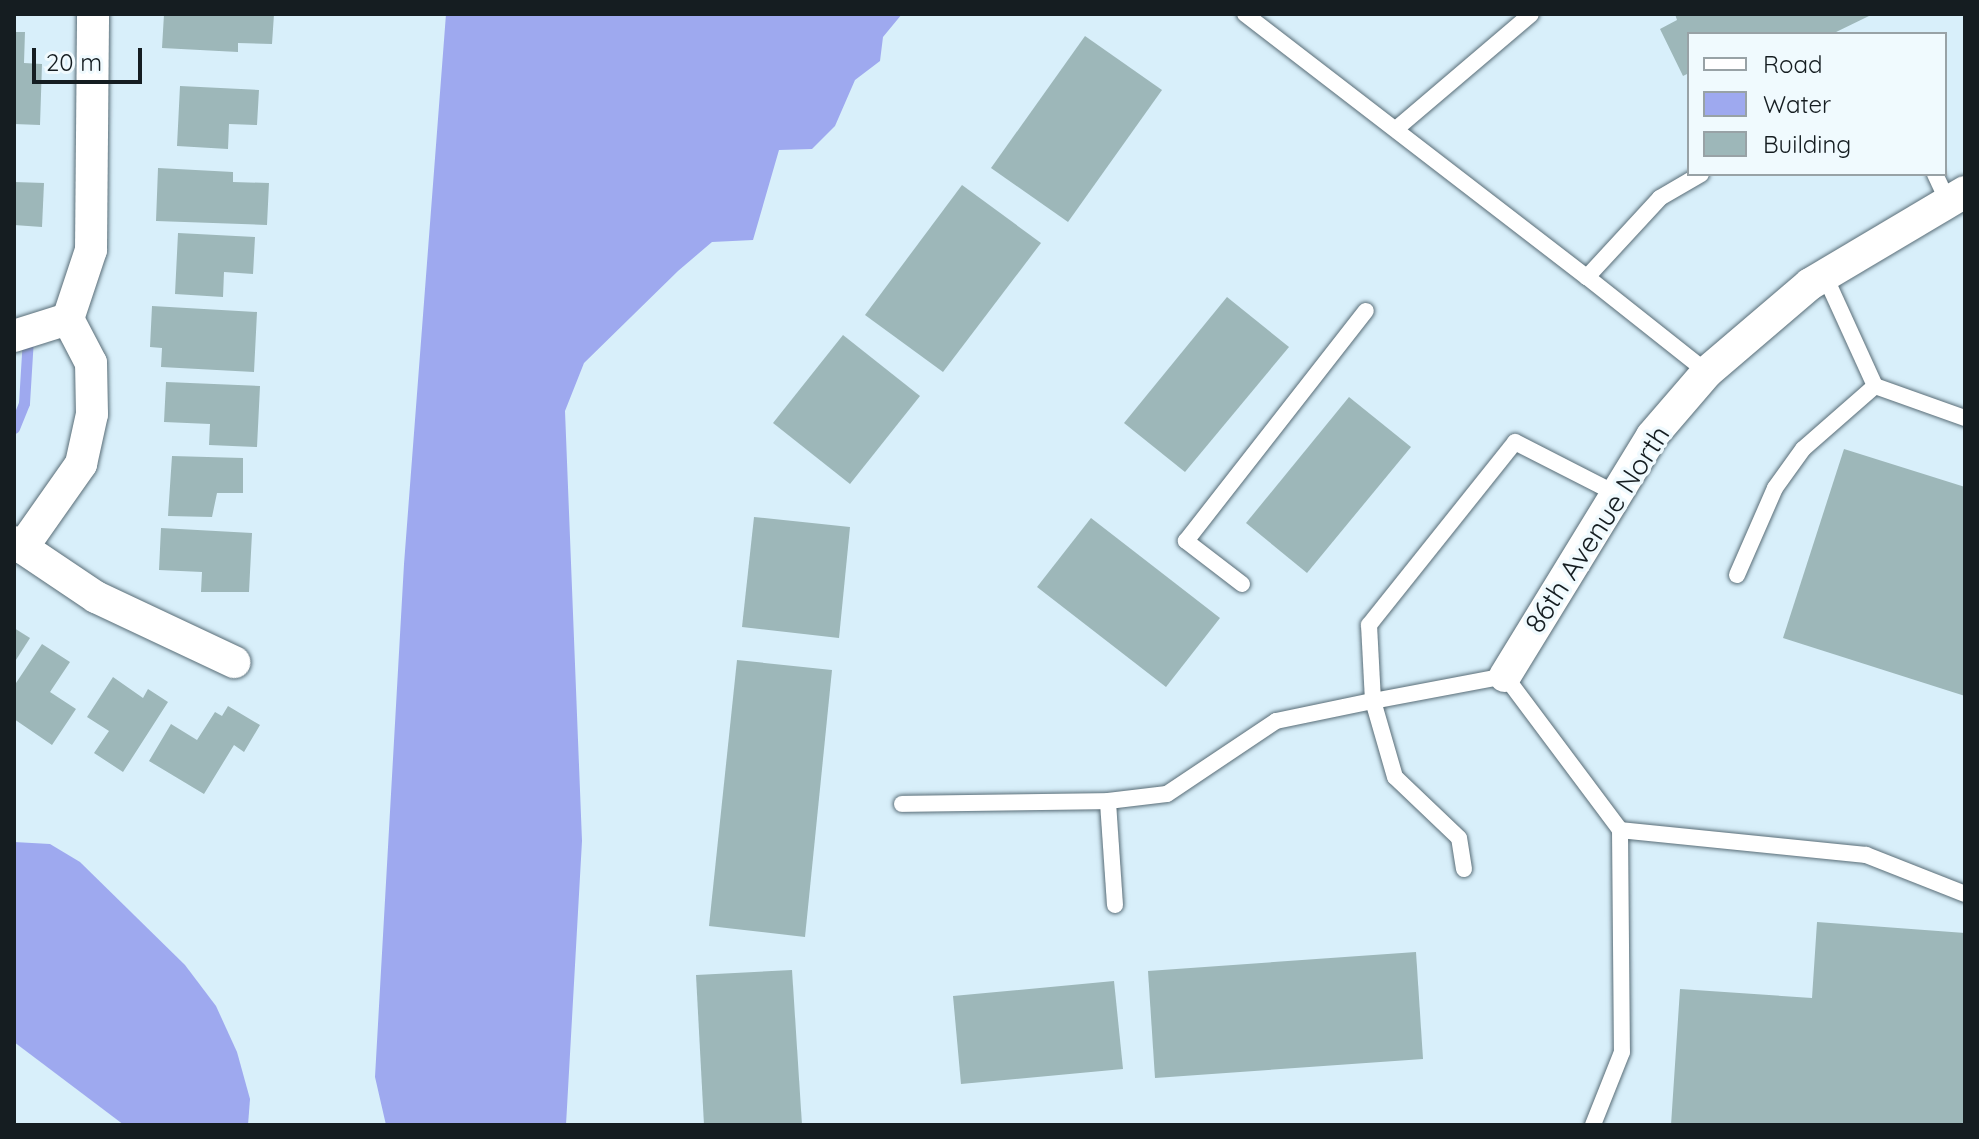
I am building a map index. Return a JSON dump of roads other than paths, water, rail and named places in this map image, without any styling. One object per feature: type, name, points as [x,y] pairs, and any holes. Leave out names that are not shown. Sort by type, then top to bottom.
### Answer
[{"type":"street","points":[[93,14],[91,250],[68,319],[91,363],[92,414],[81,464],[18,545],[96,597],[234,662]]},
{"type":"street","name":"86th Avenue North","points":[[1505,676],[1652,436],[1707,372],[1824,274],[1949,189]]},
{"type":"street","points":[[14,336],[68,319]]},
{"type":"lane","points":[[1245,14],[1707,372]]},
{"type":"lane","points":[[1396,129],[1531,14]]},
{"type":"lane","points":[[1587,277],[1660,198],[1698,176]]},
{"type":"lane","points":[[1824,274],[1875,386],[1965,418]]},
{"type":"lane","points":[[1242,584],[1186,541],[1366,311]]},
{"type":"lane","points":[[1737,575],[1775,488],[1803,449],[1875,386]]},
{"type":"lane","points":[[1464,869],[1459,838],[1395,777],[1373,701],[1369,625],[1515,442],[1617,494]]},
{"type":"lane","points":[[902,804],[1108,801],[1167,794],[1276,721],[1505,676],[1620,830],[1622,1052],[1593,1125]]},
{"type":"lane","points":[[1108,801],[1115,905]]},
{"type":"lane","points":[[1620,830],[1866,855],[1965,894]]},
{"type":"water","points":[[446,14],[902,14],[883,37],[880,61],[855,80],[835,126],[812,149],[779,150],[753,240],[712,242],[678,271],[584,363],[565,411],[582,841],[566,1125],[386,1125],[375,1077],[404,564]]},
{"type":"water","points":[[14,842],[50,844],[80,862],[185,965],[216,1006],[237,1052],[250,1099],[248,1125],[124,1125],[14,1042]]},
{"type":"waterway","points":[[14,428],[24,403],[28,337]]}]
